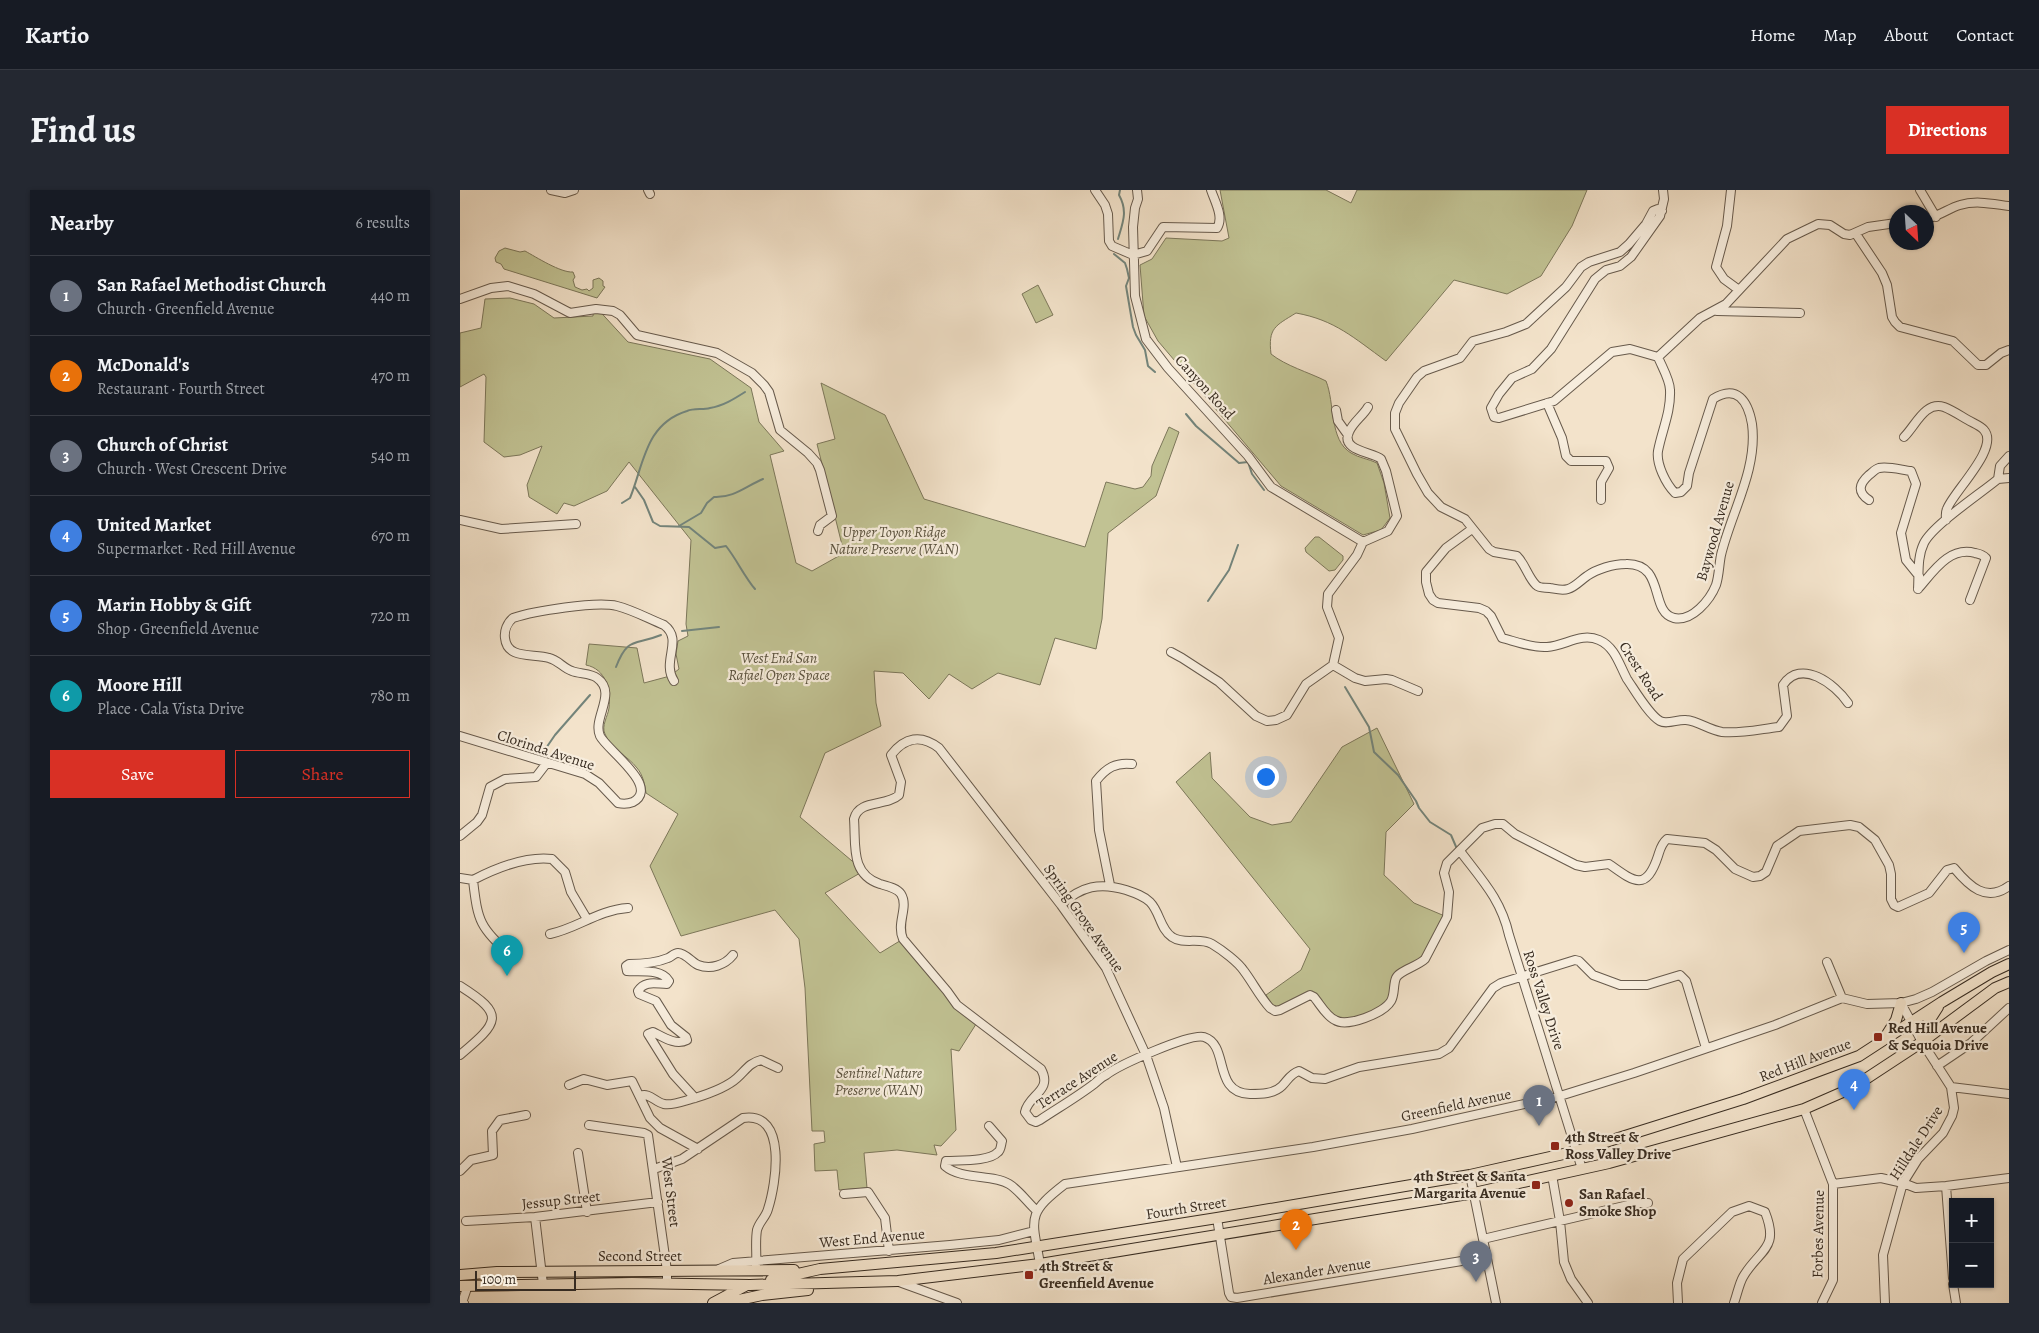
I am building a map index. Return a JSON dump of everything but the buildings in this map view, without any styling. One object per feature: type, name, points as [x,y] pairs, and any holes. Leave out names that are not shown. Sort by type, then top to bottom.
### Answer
[{"type":"main road","name":"Red Hill Avenue","points":[[1624,1137],[1752,1096],[1859,1056],[1942,1002],[2009,964]]},
{"type":"main road","points":[[1804,1110],[1852,1088],[1922,1042],[1995,988],[2009,982]]},
{"type":"main road","points":[[1922,1042],[1922,1032],[1942,1002]]},
{"type":"main road","points":[[1884,1039],[1896,1020],[1901,1003]]},
{"type":"main road","name":"Fourth Street","points":[[750,1285],[898,1281],[1040,1264],[1219,1236],[1474,1193],[1632,1157],[1804,1110]]},
{"type":"main road","name":"Fourth Street","points":[[713,1303],[741,1287],[820,1269],[996,1253],[1217,1218],[1470,1175],[1577,1152],[1624,1137]]},
{"type":"main road","points":[[711,1285],[754,1266]]},
{"type":"main road","name":"Second Street","points":[[460,1276],[497,1272],[713,1271],[754,1266],[820,1269]]},
{"type":"main road","name":"Fourth Street","points":[[724,1303],[762,1295],[853,1283]]},
{"type":"main road","points":[[697,1284],[709,1286],[713,1290],[713,1298],[709,1303]]},
{"type":"main road","name":"Second Street","points":[[464,1285],[750,1285]]},
{"type":"street","points":[[551,190],[565,193],[574,190]]},
{"type":"street","points":[[1094,190],[1105,205],[1108,214],[1109,241],[1112,246],[1133,255],[1147,251],[1163,227],[1217,228],[1220,223],[1220,216],[1211,190]]},
{"type":"street","name":"Canyon Road","points":[[1137,190],[1138,199],[1133,227],[1134,296],[1146,339],[1168,368],[1248,456],[1271,487],[1363,542]]},
{"type":"street","points":[[1663,190],[1662,211],[1631,257],[1620,266],[1606,270],[1596,279],[1559,338],[1539,362],[1532,368],[1512,378],[1503,388],[1491,408],[1491,414],[1494,417],[1499,418],[1554,402],[1612,352],[1630,349],[1658,357],[1700,318],[1726,304],[1787,239],[1810,228],[1824,224],[1830,225],[1844,234],[1856,234],[1868,227],[1889,224]]},
{"type":"street","points":[[1731,190],[1727,226],[1716,267],[1719,274],[1739,290]]},
{"type":"street","points":[[1920,190],[1936,217],[1959,205],[1972,203],[2009,206]]},
{"type":"street","name":"Baywood Avenue","points":[[1658,357],[1670,387],[1669,413],[1658,452],[1666,480],[1675,493],[1681,492],[1687,486],[1689,473],[1713,399],[1722,394],[1733,393],[1742,398],[1750,412],[1753,437],[1751,460],[1721,555],[1716,584],[1698,610],[1684,618],[1673,618],[1664,610],[1653,579],[1643,567],[1628,564],[1615,565],[1593,572],[1570,589],[1540,588],[1535,584],[1517,556],[1489,549],[1465,519],[1441,507],[1428,493],[1395,429],[1394,413],[1399,403],[1417,377],[1424,371],[1460,358],[1473,341],[1506,332],[1526,324],[1566,287],[1581,267],[1589,262],[1620,252],[1639,233],[1653,211],[1662,211]]},
{"type":"street","points":[[1856,234],[1882,273],[1887,285],[1892,317],[1900,327],[1922,331],[1952,342],[1978,365],[1986,365],[2001,353],[2009,350]]},
{"type":"street","points":[[460,299],[491,288],[508,286],[534,294],[570,313],[596,310],[613,311],[625,320],[637,335],[717,353],[752,373],[764,384],[769,392],[780,430],[812,457],[820,470],[832,516],[820,525],[818,531]]},
{"type":"street","points":[[1715,310],[1800,313]]},
{"type":"street","points":[[1547,403],[1562,438],[1566,456],[1571,461],[1606,461],[1609,468],[1601,482],[1601,500]]},
{"type":"street","points":[[1904,437],[1924,411],[1934,406],[1945,407],[1984,430],[1988,438],[1987,447],[1977,465],[1950,501],[1946,511],[1946,520]]},
{"type":"street","points":[[1348,435],[1349,430],[1365,413],[1368,407]]},
{"type":"street","points":[[1171,652],[1219,682],[1256,716],[1267,720],[1276,720],[1287,715],[1306,684],[1333,665],[1339,638],[1327,607],[1328,594],[1357,555],[1363,542],[1388,531],[1396,520],[1386,470],[1381,459],[1352,446],[1348,435],[1338,421],[1336,410]]},
{"type":"street","points":[[1998,479],[2000,466],[2009,456]]},
{"type":"street","points":[[1869,500],[1862,495],[1861,490],[1863,481],[1874,471],[1879,468],[1911,472],[1916,484],[1901,533],[1906,560],[1919,576]]},
{"type":"street","points":[[1970,600],[1986,558],[1983,554],[1967,551],[1949,557],[1938,565],[1918,589],[1920,557],[1924,542],[1934,530],[1998,479],[2009,478]]},
{"type":"street","points":[[460,520],[500,529],[576,524]]},
{"type":"street","name":"Crest Road","points":[[1472,530],[1446,548],[1426,572],[1426,582],[1432,600],[1438,603],[1479,608],[1491,616],[1502,638],[1527,645],[1546,647],[1560,645],[1583,637],[1599,640],[1615,653],[1627,678],[1650,712],[1659,720],[1664,722],[1690,720],[1722,732],[1779,727],[1787,716],[1783,685],[1786,680],[1798,674],[1812,674],[1826,680],[1841,692],[1848,703]]},
{"type":"street","name":"Clorinda Avenue","points":[[460,736],[591,777],[618,803],[622,804],[633,801],[640,794],[640,785],[631,769],[599,735],[598,727],[605,704],[605,689],[602,683],[596,677],[572,672],[550,658],[514,652],[506,644],[504,637],[506,628],[513,618],[546,610],[592,606],[618,607],[664,625],[671,630],[673,637],[669,665],[670,676],[674,681]]},
{"type":"street","points":[[1333,665],[1364,681],[1392,680],[1418,691]]},
{"type":"street","name":"Terrace Avenue","points":[[949,761],[939,748],[929,740],[920,739],[897,747],[891,755],[901,782],[899,795],[889,801],[858,809],[854,819],[856,859],[862,872],[871,881],[898,891],[904,901],[900,926],[904,939],[957,1005],[1041,1069],[1045,1080],[1043,1088],[1026,1107],[1027,1116],[1036,1122],[1095,1084],[1106,1074],[1146,1055],[1190,1038],[1206,1038],[1214,1045],[1227,1083],[1234,1090],[1248,1094],[1278,1090],[1293,1073],[1299,1071],[1312,1078],[1325,1079],[1359,1067],[1439,1054],[1449,1048],[1487,993],[1501,983],[1575,960],[1579,960],[1593,975],[1620,985],[1647,985],[1680,975],[1686,981],[1706,1048]]},
{"type":"street","name":"Spring Grove Avenue","points":[[949,761],[1106,968],[1146,1055],[1164,1108],[1177,1167]]},
{"type":"street","points":[[1110,885],[1099,830],[1096,781],[1103,772],[1112,766],[1122,763],[1132,764]]},
{"type":"street","points":[[460,836],[477,822],[482,815],[490,787],[504,779],[536,777],[546,764]]},
{"type":"street","points":[[1060,905],[1080,890],[1110,885],[1137,893],[1150,902],[1165,931],[1170,936],[1177,940],[1201,940],[1212,944],[1243,968],[1270,1008],[1275,1011],[1280,1010],[1310,995],[1314,997],[1332,1019],[1337,1022],[1346,1023],[1373,1014],[1384,1008],[1390,1003],[1393,996],[1395,979],[1425,959],[1449,910],[1449,892],[1444,876],[1446,863],[1482,828],[1495,824],[1503,824],[1515,834],[1576,865],[1585,867],[1609,864],[1630,879],[1637,880],[1649,877],[1663,843],[1667,839],[1705,843],[1716,850],[1735,869],[1753,877],[1760,876],[1766,872],[1777,846],[1799,831],[1850,825],[1859,826],[1875,840],[1883,853],[1892,874],[1891,899],[1894,905],[1898,907],[1929,894],[1951,867],[1970,886],[1979,892],[1990,894],[2009,886]]},
{"type":"street","name":"Ross Valley Drive","points":[[1460,851],[1502,910],[1582,1169]]},
{"type":"street","points":[[460,878],[473,880],[486,873],[531,859],[552,859],[565,872],[571,892],[586,919]]},
{"type":"street","points":[[473,880],[478,917],[483,927],[512,956]]},
{"type":"street","points":[[550,934],[574,927],[586,919],[618,908],[628,908]]},
{"type":"street","points":[[1827,962],[1842,998],[1867,1004],[1901,1003],[1932,992],[2009,950]]},
{"type":"street","points":[[695,1098],[673,1074],[648,1034],[653,1032],[679,1043],[687,1040],[686,1038],[670,1025],[656,1001],[639,994],[638,991],[650,982],[667,984],[669,980],[667,977],[646,970],[627,971],[626,966],[657,961],[677,953],[681,953],[699,965],[716,966],[728,961],[733,955]]},
{"type":"street","points":[[460,986],[488,1005],[492,1012],[490,1027],[460,1055]]},
{"type":"street","name":"Greenfield Avenue","points":[[1037,1211],[1046,1199],[1065,1184],[1313,1147],[1412,1129],[1560,1096],[1706,1048],[1842,998]]},
{"type":"street","points":[[1901,1003],[1922,1042],[1951,1086],[2009,1094]]},
{"type":"street","points":[[1937,1066],[1971,1043],[2009,1008]]},
{"type":"street","points":[[640,1096],[646,1094],[664,1104],[695,1098],[729,1084],[737,1079],[747,1066],[755,1062],[761,1060],[778,1068]]},
{"type":"street","points":[[570,1085],[584,1079],[607,1085],[632,1081],[650,1118],[660,1128],[698,1149]]},
{"type":"street","name":"Hilldale Drive","points":[[1886,1303],[1883,1255],[1903,1182],[1918,1159],[1942,1133],[1952,1116],[1954,1108],[1951,1086]]},
{"type":"street","name":"Forbes Avenue","points":[[1804,1110],[1833,1184],[1833,1280],[1822,1303]]},
{"type":"street","points":[[460,1171],[471,1160],[494,1155],[492,1131],[500,1120],[526,1115]]},
{"type":"street","points":[[654,1169],[682,1159],[743,1118],[753,1117],[762,1120],[771,1132],[776,1158],[768,1208],[757,1229],[754,1266]]},
{"type":"street","name":"West Street","points":[[589,1125],[648,1135],[654,1169],[667,1284]]},
{"type":"street","points":[[989,1126],[1002,1141],[1000,1151],[978,1159],[946,1161],[945,1166],[950,1171],[1008,1184],[1037,1211],[1034,1216],[1034,1231],[1040,1264]]},
{"type":"street","points":[[578,1153],[587,1212]]},
{"type":"street","points":[[1470,1175],[1496,1303]]},
{"type":"street","points":[[1552,1175],[1560,1221],[1564,1262],[1571,1279],[1588,1303]]},
{"type":"street","points":[[1833,1184],[1881,1178],[1903,1182],[1916,1188],[2009,1178]]},
{"type":"street","points":[[1946,1186],[1950,1243]]},
{"type":"street","points":[[844,1194],[868,1192],[885,1218],[889,1251]]},
{"type":"street","name":"Jessup Street","points":[[466,1221],[587,1212],[658,1202]]},
{"type":"street","points":[[1482,1239],[1648,1203]]},
{"type":"street","points":[[1678,1303],[1677,1283],[1683,1259],[1732,1212],[1750,1206],[1764,1212],[1771,1229],[1768,1246],[1743,1277],[1734,1303]]},
{"type":"street","points":[[535,1217],[543,1284]]},
{"type":"street","name":"Alexander Avenue","points":[[1217,1218],[1229,1293],[1232,1297],[1237,1298],[1486,1257]]},
{"type":"street","name":"West End Avenue","points":[[754,1266],[998,1240],[1034,1231]]},
{"type":"street","points":[[898,1281],[957,1303]]},
{"type":"street","points":[[463,1302],[464,1285]]},
{"type":"street","points":[[1954,1288],[1956,1303]]},
{"type":"green space","points":[[1220,190],[1326,190],[1351,203],[1357,190],[1587,190],[1572,226],[1541,276],[1507,294],[1454,280],[1386,361],[1344,331],[1310,316],[1296,313],[1274,329],[1270,345],[1271,354],[1290,365],[1326,381],[1339,439],[1351,453],[1377,463],[1384,483],[1390,518],[1381,530],[1363,535],[1281,486],[1158,341],[1144,316],[1140,265],[1152,259],[1166,238],[1222,241],[1229,238]]},
{"type":"green space","points":[[505,248],[520,252],[525,251],[555,267],[573,272],[575,287],[582,290],[587,289],[589,291],[593,288],[593,280],[599,278],[603,281],[603,286],[605,287],[597,298],[504,269],[501,264],[496,262],[495,258],[499,251]]},
{"type":"green space","points":[[1038,285],[1053,315],[1036,323],[1022,294]]},
{"type":"green space","name":"West End San Rafael Open Space","points":[[510,298],[534,304],[554,318],[593,316],[594,305],[628,342],[710,359],[751,388],[759,422],[784,451],[770,455],[796,563],[812,571],[844,553],[817,444],[835,439],[821,383],[885,415],[924,499],[1085,547],[1106,482],[1135,489],[1143,487],[1151,476],[1152,466],[1169,427],[1179,432],[1156,496],[1108,533],[1102,619],[1096,649],[1055,638],[1040,685],[998,673],[972,689],[949,674],[929,699],[903,673],[874,671],[876,703],[881,726],[825,753],[800,817],[858,866],[862,872],[825,893],[880,953],[903,939],[957,1005],[978,1021],[959,1051],[951,1049],[956,1130],[941,1146],[934,1145],[937,1155],[897,1150],[864,1153],[867,1188],[839,1190],[837,1170],[815,1171],[814,1144],[825,1142],[824,1131],[812,1131],[805,988],[799,939],[775,910],[681,936],[650,866],[678,814],[646,793],[639,771],[608,739],[604,731],[609,708],[609,694],[606,681],[593,667],[586,665],[589,644],[637,648],[644,683],[670,676],[679,669],[676,654],[678,641],[688,636],[686,624],[691,540],[629,462],[607,491],[574,506],[564,503],[557,514],[529,497],[527,485],[542,446],[520,455],[504,457],[484,442],[486,377],[484,374],[460,387],[460,333],[481,328],[485,299]]},
{"type":"green space","points":[[1315,537],[1319,537],[1343,556],[1343,560],[1335,570],[1329,571],[1306,552],[1305,548]]},
{"type":"green space","points":[[1377,728],[1414,804],[1386,832],[1384,875],[1414,903],[1447,917],[1420,964],[1399,975],[1393,996],[1373,1014],[1337,1022],[1314,997],[1275,1011],[1266,995],[1301,970],[1310,949],[1176,782],[1210,752],[1212,778],[1250,817],[1272,825],[1291,822],[1342,747]]},
{"type":"waterway","points":[[1118,239],[1124,217],[1122,201],[1119,195],[1120,190]]},
{"type":"waterway","points":[[1114,254],[1125,263],[1129,278],[1126,286],[1133,327],[1145,350],[1148,366],[1155,372]]},
{"type":"waterway","points":[[622,503],[630,498],[648,447],[662,425],[673,417],[687,411],[719,406],[745,392]]},
{"type":"waterway","points":[[1186,414],[1196,426],[1239,463],[1248,462],[1252,474],[1264,490]]},
{"type":"waterway","points":[[679,526],[701,513],[707,503],[714,497],[734,494],[763,479]]},
{"type":"waterway","points":[[635,487],[644,500],[653,522],[660,526],[689,527],[715,548],[726,546],[755,589]]},
{"type":"waterway","points":[[1208,601],[1229,570],[1238,545]]},
{"type":"waterway","points":[[682,631],[719,627]]},
{"type":"waterway","points":[[616,667],[628,646],[661,635]]},
{"type":"waterway","points":[[1345,687],[1369,727],[1374,752],[1398,775],[1430,822],[1451,835],[1457,849]]},
{"type":"waterway","points":[[544,751],[555,735],[590,695]]},
{"type":"place","name":"Marin Hobby & Gift","points":[[1964,953]]},
{"type":"place","name":"Moore Hill","points":[[507,976]]},
{"type":"place","name":"Red Hill Avenue & Sequoia Drive","points":[[1878,1037]]},
{"type":"place","name":"United Market","points":[[1854,1110]]},
{"type":"place","name":"San Rafael Methodist Church","points":[[1539,1126]]},
{"type":"place","name":"4th Street & Ross Valley Drive","points":[[1555,1146]]},
{"type":"place","name":"4th Street & Santa Margarita Avenue","points":[[1536,1185]]},
{"type":"place","name":"San Rafael Smoke Shop","points":[[1569,1203]]},
{"type":"place","name":"McDonald's","points":[[1296,1250]]},
{"type":"place","name":"4th Street & Greenfield Avenue","points":[[1029,1275]]},
{"type":"place","name":"Church of Christ","points":[[1476,1282]]},
{"type":"park label","name":"Upper Toyon Ridge Nature Preserve (WAN)","points":[[894,540]]},
{"type":"park label","name":"Sentinel Nature Preserve (WAN)","points":[[879,1082]]}]
